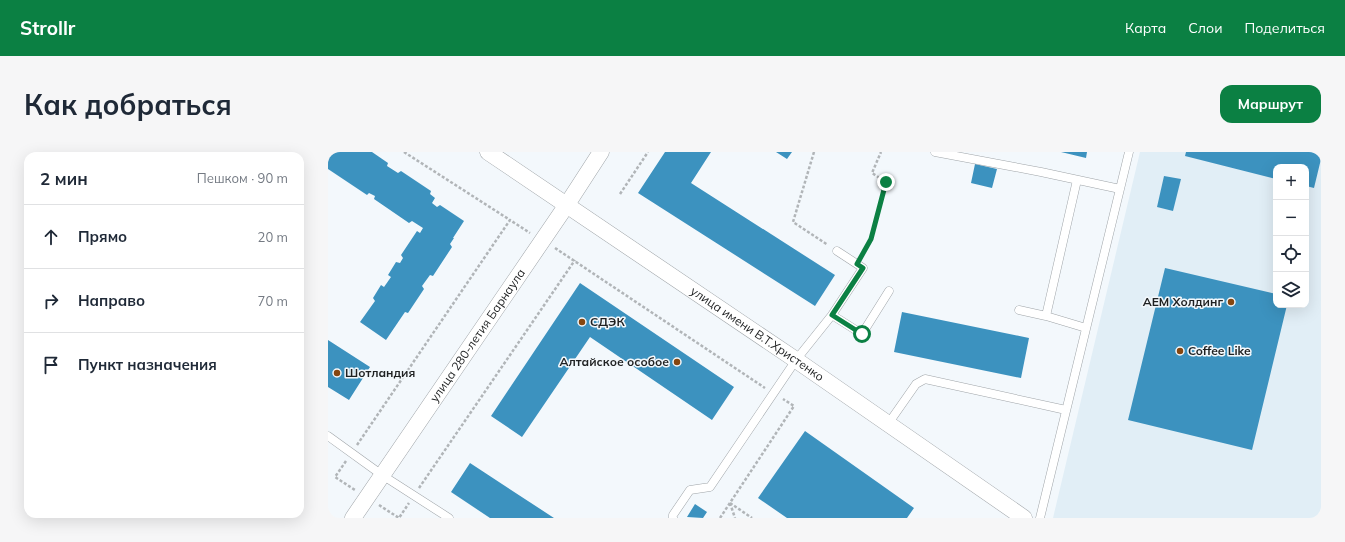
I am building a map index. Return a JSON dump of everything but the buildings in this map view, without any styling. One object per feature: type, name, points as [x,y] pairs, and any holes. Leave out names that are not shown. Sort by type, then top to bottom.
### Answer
[{"type":"street","name":"улица имени В.Т.Христенко","points":[[488,152],[796,360],[1024,518]]},
{"type":"street","name":"улица 280-летия Барнаула","points":[[353,518],[543,241],[601,152]]},
{"type":"lane","points":[[935,152],[1120,189]]},
{"type":"lane","points":[[1040,518],[1129,152]]},
{"type":"lane","points":[[1046,316],[1077,180]]},
{"type":"lane","points":[[673,518],[673,515],[690,490],[710,487],[796,360],[832,315],[863,268],[837,251]]},
{"type":"lane","points":[[832,315],[862,334],[889,291]]},
{"type":"lane","points":[[1019,310],[1046,316],[1086,328]]},
{"type":"lane","points":[[888,424],[916,384],[925,379],[1066,410]]},
{"type":"lane","points":[[328,436],[382,475],[449,518]]},
{"type":"path","points":[[404,152],[575,260],[794,406],[720,518]]},
{"type":"path","points":[[620,194],[648,152]]},
{"type":"path","points":[[814,152],[793,222],[837,251]]},
{"type":"path","points":[[857,264],[871,239],[886,182],[872,172],[881,152]]},
{"type":"path","points":[[510,220],[335,477],[399,518],[575,260]]},
{"type":"path","points":[[730,503],[735,518]]},
{"type":"path","points":[[730,503],[752,518]]},
{"type":"shaded area","points":[[1140,152],[1321,152],[1321,518],[1053,518]]},
{"type":"place","name":"АЕМ Холдинг","points":[[1231,302]]},
{"type":"place","name":"СДЭК","points":[[582,322]]},
{"type":"place","name":"Coffee Like","points":[[1180,351]]},
{"type":"place","name":"Алтайское особое","points":[[677,362]]},
{"type":"place","name":"Шотландия","points":[[337,373]]},
{"type":"route","points":[[862,334],[832,315],[863,268],[857,264],[871,239],[886,182]]}]
